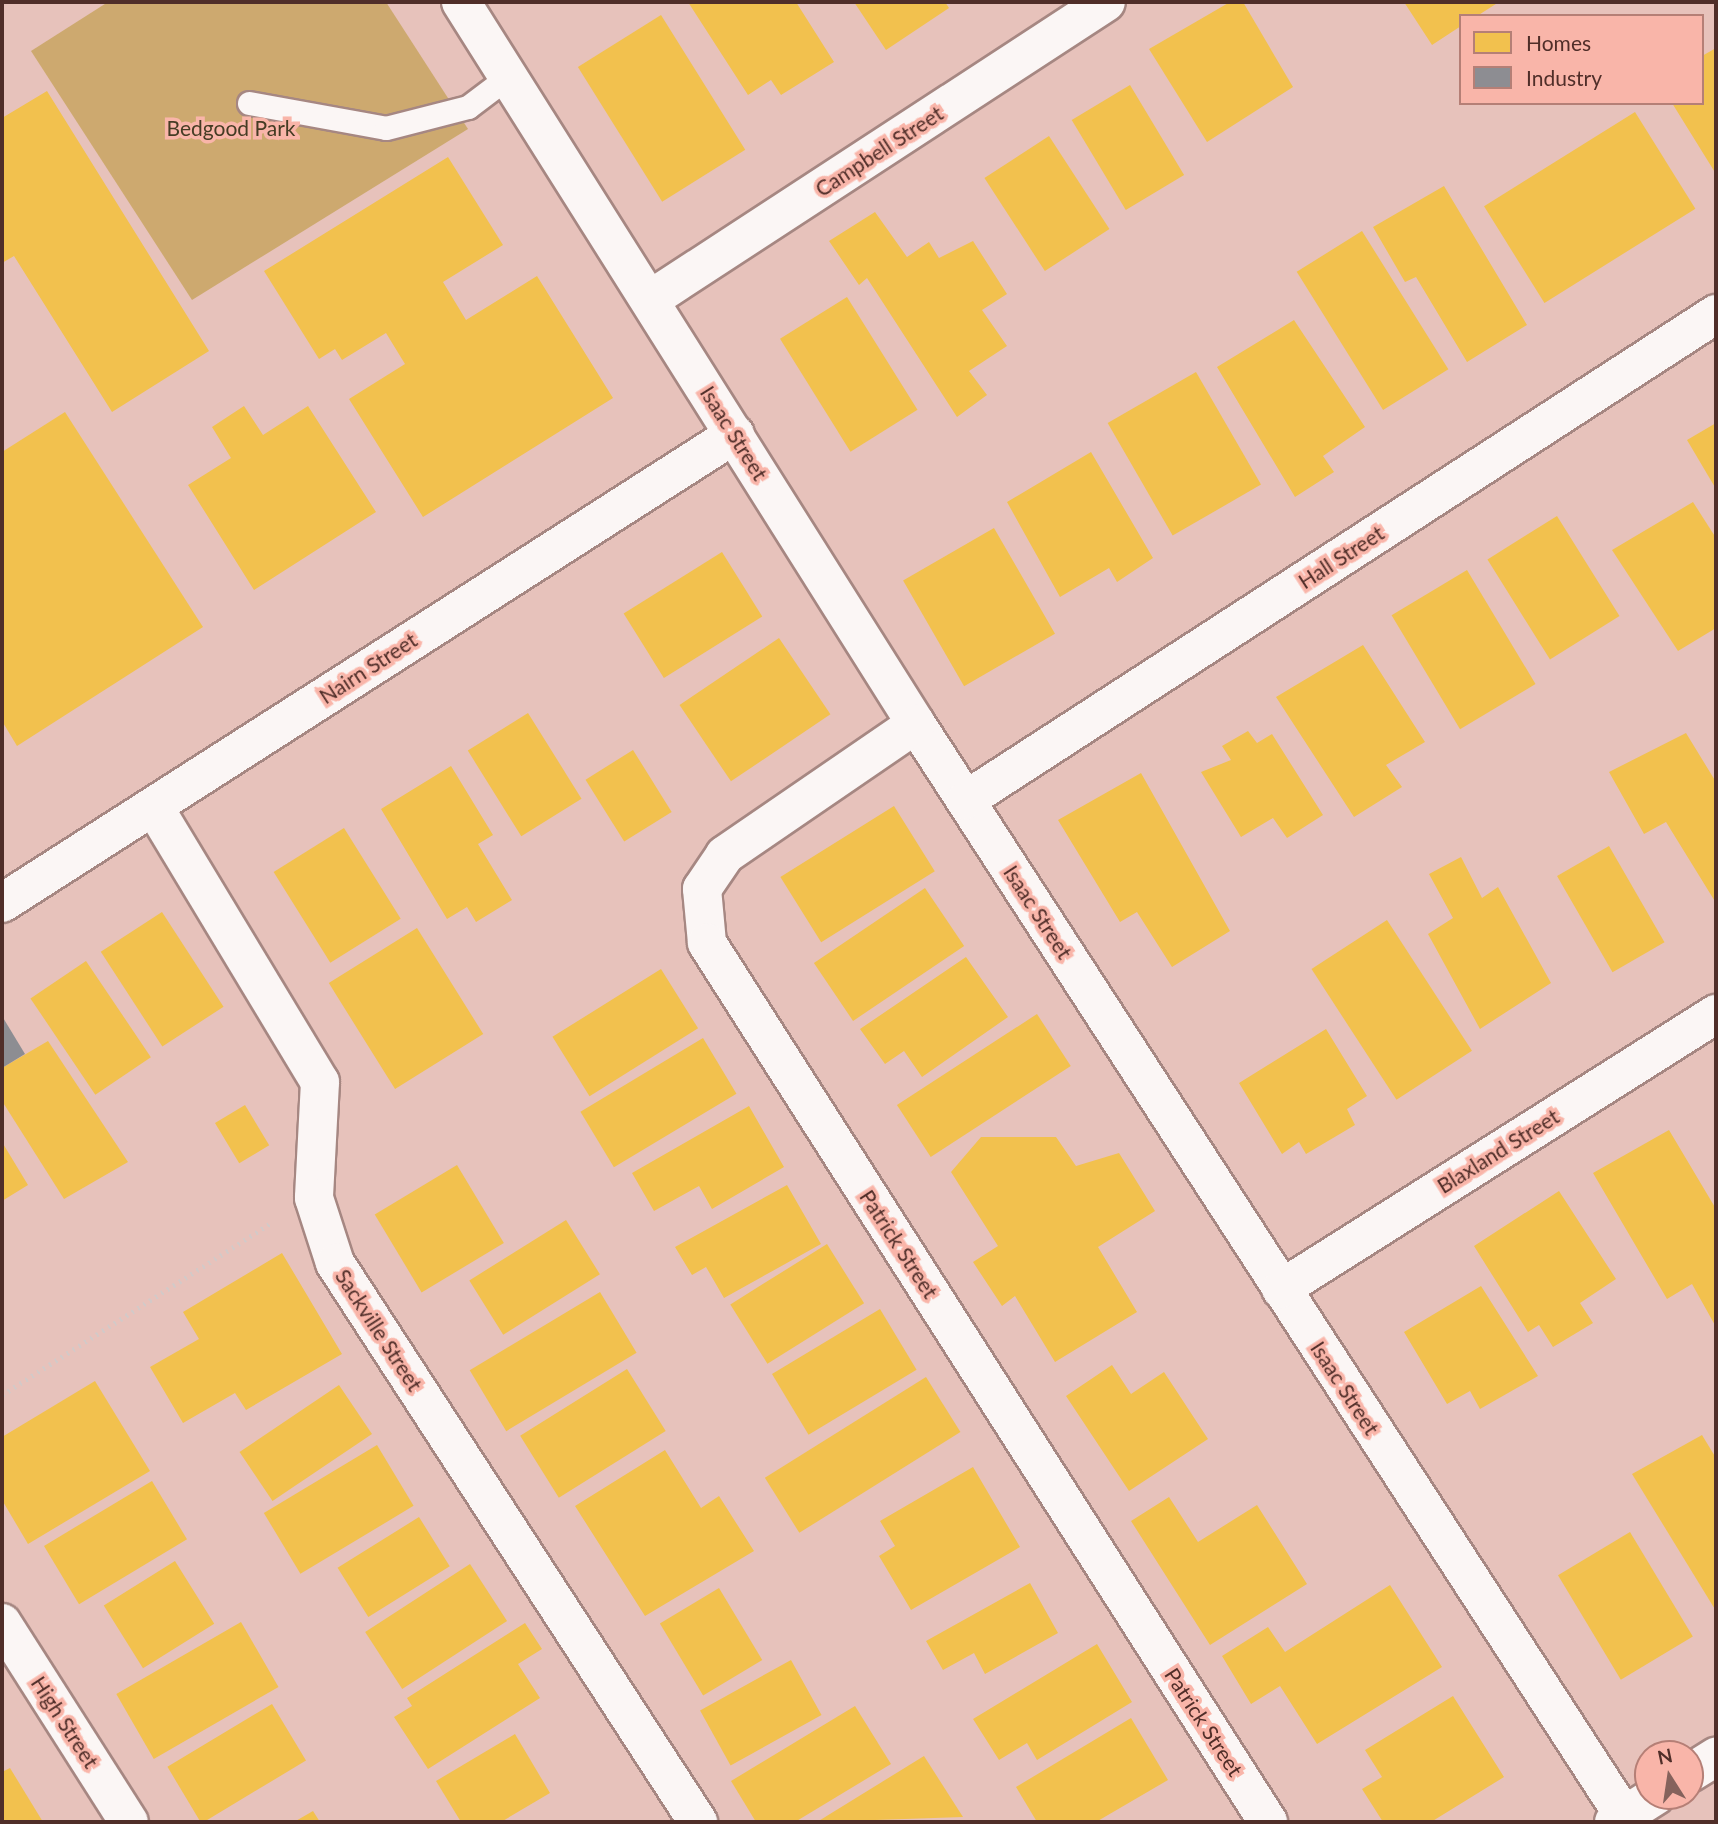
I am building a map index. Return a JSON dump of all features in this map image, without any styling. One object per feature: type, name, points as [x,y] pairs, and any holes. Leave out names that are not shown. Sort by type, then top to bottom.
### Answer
[{"type":"street","name":"Isaac Street","points":[[461,2],[651,299],[916,724],[1281,1289],[1631,1811]]},
{"type":"street","name":"Campbell Street","points":[[651,299],[1106,2]]},
{"type":"street","name":"Hall Street","points":[[966,800],[1716,314]]},
{"type":"street","name":"Nairn Street","points":[[2,903],[735,434]]},
{"type":"street","name":"Patrick Street","points":[[916,724],[725,855],[702,889],[706,943],[1268,1822]]},
{"type":"street","name":"Sackville Street","points":[[154,807],[313,1065],[323,1101],[314,1199],[335,1263],[698,1822]]},
{"type":"street","name":"Blaxland Street","points":[[1281,1289],[1716,1014]]},
{"type":"street","name":"High Street","points":[[2,1623],[129,1822]]},
{"type":"lane","points":[[249,103],[386,128],[468,107],[509,75]]},
{"type":"path","points":[[2,1395],[272,1222]]},
{"type":"green space","name":"Bedgood Park","points":[[108,2],[386,2],[468,129],[192,300],[31,51]]},
{"type":"building: Homes","points":[[688,2],[796,2],[834,62],[781,95],[771,80],[748,95]]},
{"type":"building: Homes","points":[[854,2],[945,2],[949,8],[886,50]]},
{"type":"building: Homes","points":[[1230,2],[1243,2],[1293,87],[1207,142],[1149,49]]},
{"type":"building: Homes","points":[[1404,2],[1499,2],[1480,14],[1459,14],[1459,27],[1432,45]]},
{"type":"building: Homes","points":[[661,15],[745,150],[662,202],[578,67]]},
{"type":"building: Homes","points":[[1716,48],[1716,174],[1673,105],[1704,105],[1704,55]]},
{"type":"building: Homes","points":[[1130,85],[1184,175],[1126,210],[1072,120]]},
{"type":"building: Homes","points":[[47,91],[209,351],[112,412],[14,256],[2,263],[2,118]]},
{"type":"building: Homes","points":[[1635,112],[1695,209],[1544,303],[1484,206]]},
{"type":"building: Homes","points":[[1049,136],[1109,229],[1045,271],[984,178]]},
{"type":"building: Homes","points":[[448,157],[503,245],[443,282],[466,320],[537,276],[613,398],[423,517],[349,399],[405,364],[386,333],[342,360],[335,349],[319,359],[264,271]]},
{"type":"building: Homes","points":[[1444,186],[1527,325],[1467,362],[1416,277],[1405,282],[1373,227]]},
{"type":"building: Homes","points":[[875,212],[907,257],[929,242],[939,258],[973,241],[1007,294],[982,310],[1007,346],[969,371],[987,395],[957,417],[867,278],[859,285],[829,241]]},
{"type":"building: Homes","points":[[1362,231],[1448,369],[1383,410],[1297,272]]},
{"type":"building: Homes","points":[[847,297],[917,410],[850,452],[780,339]]},
{"type":"building: Homes","points":[[1294,320],[1365,427],[1323,456],[1334,472],[1295,497],[1217,367]]},
{"type":"building: Homes","points":[[1196,372],[1261,485],[1173,536],[1108,423]]},
{"type":"building: Homes","points":[[244,406],[263,435],[308,406],[376,512],[254,590],[188,485],[231,458],[212,427]]},
{"type":"building: Homes","points":[[65,412],[203,627],[17,746],[2,721],[2,452]]},
{"type":"building: Homes","points":[[1716,423],[1716,489],[1687,440]]},
{"type":"building: Homes","points":[[1091,452],[1153,558],[1117,582],[1109,568],[1060,597],[1007,502]]},
{"type":"building: Homes","points":[[1693,502],[1716,538],[1716,628],[1678,651],[1612,550]]},
{"type":"building: Homes","points":[[1557,516],[1620,616],[1550,660],[1487,559]]},
{"type":"building: Homes","points":[[994,528],[1055,634],[964,686],[903,580]]},
{"type":"building: Homes","points":[[722,552],[762,616],[664,678],[624,613]]},
{"type":"building: Homes","points":[[1467,570],[1536,684],[1460,729],[1392,615]]},
{"type":"building: Homes","points":[[779,638],[830,714],[731,781],[680,705]]},
{"type":"building: Homes","points":[[1363,645],[1425,742],[1386,765],[1402,787],[1354,817],[1276,697]]},
{"type":"building: Homes","points":[[528,713],[582,799],[521,836],[468,751]]},
{"type":"building: Homes","points":[[1248,731],[1257,743],[1272,734],[1323,815],[1287,838],[1273,818],[1241,837],[1201,772],[1231,760],[1222,746]]},
{"type":"building: Homes","points":[[1686,733],[1716,782],[1716,903],[1666,822],[1644,834],[1609,772]]},
{"type":"building: Homes","points":[[633,750],[672,812],[624,842],[586,780]]},
{"type":"building: Homes","points":[[451,766],[493,835],[478,844],[512,900],[476,922],[467,907],[447,919],[381,809]]},
{"type":"building: Homes","points":[[1141,773],[1230,931],[1172,967],[1137,912],[1120,922],[1058,820]]},
{"type":"building: Homes","points":[[894,806],[935,871],[821,942],[780,877]]},
{"type":"building: Homes","points":[[344,828],[401,919],[330,963],[274,872]]},
{"type":"building: Homes","points":[[1609,846],[1664,942],[1613,972],[1557,876]]},
{"type":"building: Homes","points":[[1461,857],[1482,898],[1498,887],[1551,983],[1480,1029],[1428,934],[1453,918],[1429,874]]},
{"type":"building: Homes","points":[[925,888],[964,946],[853,1021],[814,963]]},
{"type":"building: Homes","points":[[162,912],[224,1007],[162,1047],[101,952]]},
{"type":"building: Homes","points":[[1387,920],[1472,1051],[1396,1100],[1312,969]]},
{"type":"building: Homes","points":[[417,928],[483,1034],[395,1089],[329,983]]},
{"type":"building: Homes","points":[[966,957],[1008,1017],[922,1077],[904,1051],[885,1064],[860,1029]]},
{"type":"building: Homes","points":[[86,961],[151,1057],[95,1095],[30,998]]},
{"type":"building: Homes","points":[[661,969],[698,1028],[590,1096],[552,1037]]},
{"type":"building: Homes","points":[[1037,1014],[1071,1066],[931,1157],[897,1105]]},
{"type":"building: Homes","points":[[1326,1029],[1367,1096],[1347,1109],[1355,1125],[1306,1154],[1299,1142],[1282,1154],[1239,1083]]},
{"type":"building: Homes","points":[[703,1038],[736,1094],[614,1167],[580,1112]]},
{"type":"building: Homes","points":[[48,1041],[128,1162],[64,1199],[2,1101],[2,1068]]},
{"type":"building: Homes","points":[[245,1105],[269,1145],[239,1163],[215,1123]]},
{"type":"building: Homes","points":[[749,1106],[784,1167],[712,1209],[699,1186],[654,1211],[632,1173]]},
{"type":"building: Homes","points":[[1669,1130],[1716,1209],[1716,1327],[1692,1284],[1667,1299],[1593,1173]]},
{"type":"building: Homes","points":[[981,1137],[1056,1137],[1076,1166],[1119,1153],[1155,1211],[1098,1247],[1137,1312],[1055,1362],[1015,1296],[1002,1306],[973,1262],[998,1246],[951,1172]]},
{"type":"building: Homes","points":[[2,1142],[28,1185],[2,1201]]},
{"type":"building: Homes","points":[[457,1165],[504,1243],[422,1292],[375,1214]]},
{"type":"building: Homes","points":[[787,1185],[821,1244],[724,1298],[706,1267],[692,1275],[675,1247]]},
{"type":"building: Homes","points":[[1559,1191],[1616,1279],[1580,1303],[1593,1323],[1553,1347],[1539,1325],[1528,1332],[1474,1246]]},
{"type":"building: Homes","points":[[566,1220],[600,1274],[503,1335],[469,1280]]},
{"type":"building: Homes","points":[[827,1244],[864,1303],[767,1364],[730,1304]]},
{"type":"building: Homes","points":[[282,1253],[342,1354],[246,1410],[235,1393],[183,1423],[150,1367],[199,1339],[183,1312]]},
{"type":"building: Homes","points":[[1481,1286],[1538,1376],[1480,1409],[1470,1391],[1447,1404],[1404,1332]]},
{"type":"building: Homes","points":[[600,1292],[637,1353],[506,1431],[470,1370]]},
{"type":"building: Homes","points":[[880,1309],[917,1370],[809,1435],[772,1374]]},
{"type":"building: Homes","points":[[1112,1365],[1131,1394],[1164,1372],[1208,1439],[1129,1491],[1066,1396]]},
{"type":"building: Homes","points":[[627,1369],[666,1431],[559,1498],[520,1436]]},
{"type":"building: Homes","points":[[926,1377],[960,1432],[799,1533],[765,1478]]},
{"type":"building: Homes","points":[[95,1381],[150,1471],[28,1544],[2,1500],[2,1437]]},
{"type":"building: Homes","points":[[339,1385],[372,1434],[273,1501],[240,1452]]},
{"type":"building: Homes","points":[[1702,1435],[1716,1458],[1716,1611],[1632,1474]]},
{"type":"building: Homes","points":[[377,1445],[414,1506],[300,1574],[264,1513]]},
{"type":"building: Homes","points":[[665,1450],[701,1508],[719,1496],[754,1551],[645,1616],[575,1506]]},
{"type":"building: Homes","points":[[973,1467],[1020,1547],[911,1610],[879,1556],[895,1546],[880,1521]]},
{"type":"building: Homes","points":[[152,1481],[187,1539],[79,1604],[44,1546]]},
{"type":"building: Homes","points":[[1169,1497],[1198,1542],[1257,1505],[1307,1584],[1210,1645],[1131,1521]]},
{"type":"building: Homes","points":[[419,1517],[450,1566],[368,1617],[338,1568]]},
{"type":"building: Homes","points":[[1630,1532],[1693,1637],[1621,1680],[1558,1575]]},
{"type":"building: Homes","points":[[175,1561],[214,1624],[143,1668],[104,1606]]},
{"type":"building: Homes","points":[[470,1564],[507,1621],[402,1689],[365,1632]]},
{"type":"building: Homes","points":[[1030,1583],[1058,1633],[985,1674],[974,1653],[943,1670],[926,1641]]},
{"type":"building: Homes","points":[[1390,1585],[1442,1667],[1317,1744],[1280,1686],[1251,1704],[1222,1656],[1268,1627],[1285,1652]]},
{"type":"building: Homes","points":[[719,1588],[762,1660],[703,1696],[660,1624]]},
{"type":"building: Homes","points":[[241,1622],[278,1687],[154,1759],[116,1694]]},
{"type":"building: Homes","points":[[525,1623],[542,1649],[518,1664],[540,1698],[428,1769],[394,1717],[412,1706],[407,1698]]},
{"type":"building: Homes","points":[[1097,1644],[1132,1702],[1037,1760],[1027,1743],[999,1760],[973,1719]]},
{"type":"building: Homes","points":[[791,1660],[822,1715],[731,1766],[700,1710]]},
{"type":"building: Homes","points":[[1453,1696],[1504,1777],[1431,1822],[1383,1822],[1362,1789],[1382,1777],[1365,1750]]},
{"type":"building: Homes","points":[[272,1704],[306,1761],[204,1822],[201,1822],[167,1767]]},
{"type":"building: Homes","points":[[855,1706],[891,1764],[795,1822],[756,1822],[731,1781]]},
{"type":"building: Homes","points":[[1131,1718],[1168,1780],[1096,1822],[1037,1822],[1016,1787]]},
{"type":"building: Homes","points":[[515,1734],[550,1793],[501,1822],[461,1822],[436,1781]]},
{"type":"building: Homes","points":[[924,1756],[963,1817],[817,1822]]},
{"type":"building: Homes","points":[[10,1768],[43,1822],[2,1822],[2,1772]]},
{"type":"building: Homes","points":[[313,1811],[320,1822],[294,1822]]},
{"type":"building: Industry","points":[[2,1016],[25,1054],[2,1068]]}]
